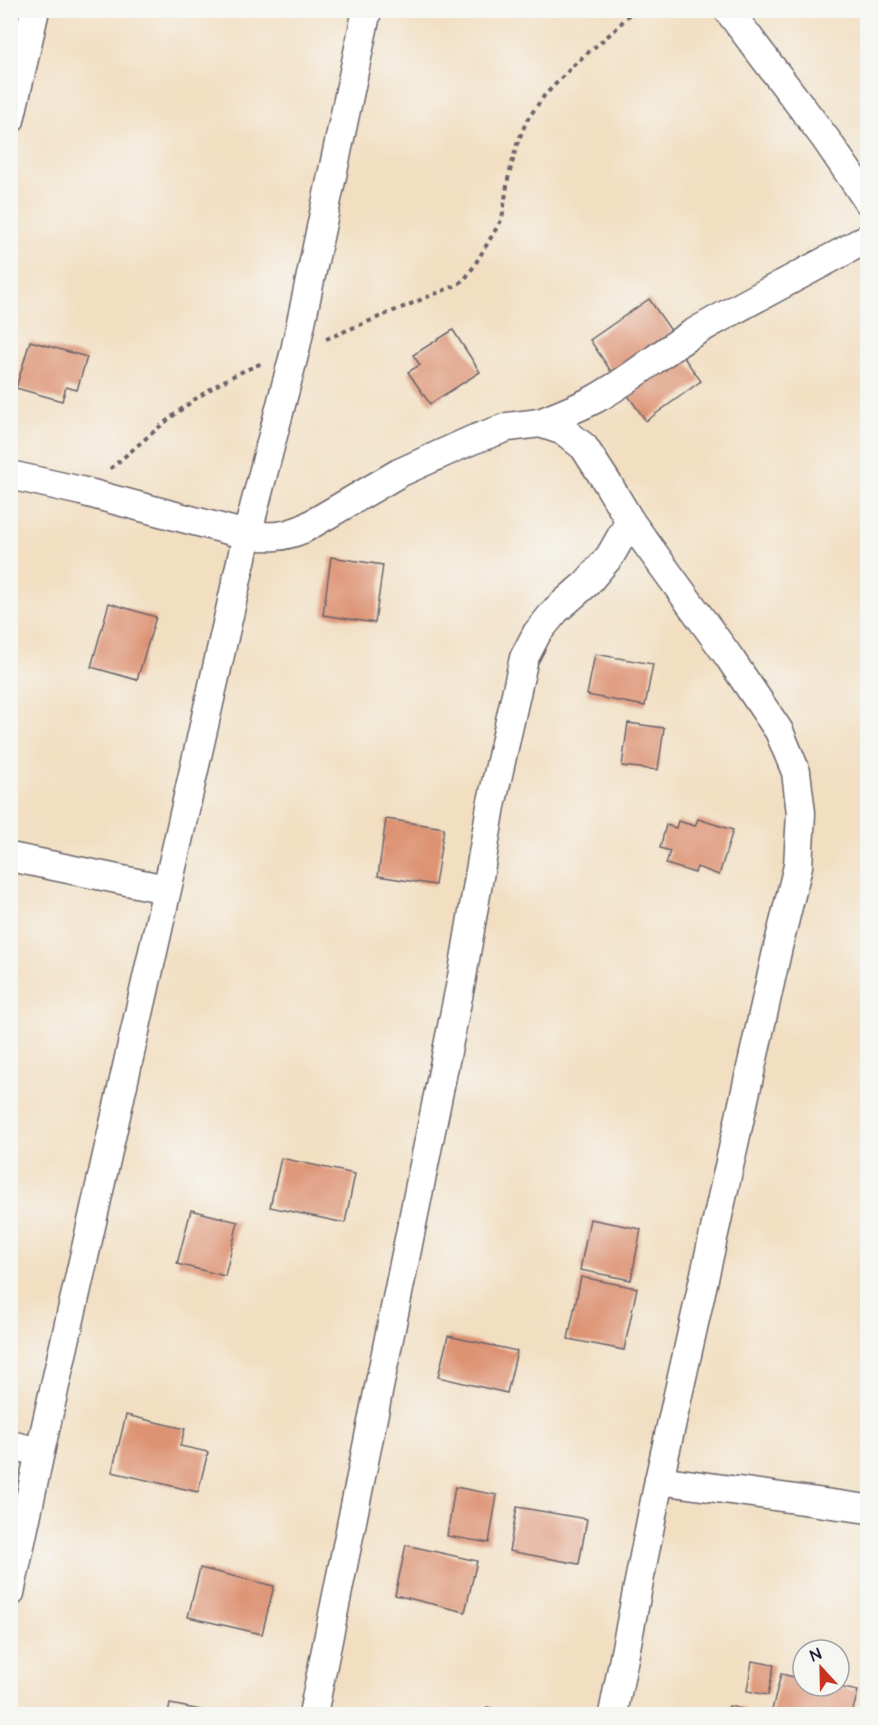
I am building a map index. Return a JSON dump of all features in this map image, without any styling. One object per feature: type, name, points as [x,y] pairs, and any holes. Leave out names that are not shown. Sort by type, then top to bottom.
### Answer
[{"type":"street","points":[[10,120],[35,10]]},
{"type":"street","points":[[10,1593],[247,535],[295,351],[367,10]]},
{"type":"street","points":[[728,10],[825,138],[867,201]]},
{"type":"street","points":[[10,475],[81,491],[247,535],[272,538],[287,535],[303,529],[399,473],[472,440],[508,427],[540,423],[595,399],[679,342],[867,238]]},
{"type":"street","points":[[540,423],[564,432],[584,447],[630,521],[729,657],[780,732],[796,772],[801,813],[798,866],[659,1480],[613,1714]]},
{"type":"street","points":[[313,1714],[462,977],[491,806],[524,658],[537,633],[556,610],[587,583],[610,556],[630,521]]},
{"type":"street","points":[[10,857],[166,889]]},
{"type":"street","points":[[10,1445],[40,1452]]},
{"type":"street","points":[[659,1480],[867,1509]]},
{"type":"path","points":[[81,491],[196,397],[228,378],[449,288],[465,279],[502,219],[508,179],[517,144],[527,120],[544,96],[577,62],[616,29],[633,10]]},
{"type":"building","points":[[649,299],[672,332],[612,373],[590,340]]},
{"type":"building","points":[[453,330],[480,372],[430,404],[408,372],[420,365],[413,355]]},
{"type":"building","points":[[30,341],[87,357],[77,390],[66,387],[62,401],[16,388]]},
{"type":"building","points":[[679,351],[701,381],[646,421],[624,390]]},
{"type":"building","points":[[331,557],[383,565],[375,623],[323,615]]},
{"type":"building","points":[[109,603],[156,617],[137,680],[91,667]]},
{"type":"building","points":[[595,654],[653,664],[645,706],[587,695]]},
{"type":"building","points":[[628,723],[664,728],[658,770],[622,766]]},
{"type":"building","points":[[386,819],[444,828],[435,885],[378,876]]},
{"type":"building","points":[[698,819],[733,830],[719,875],[697,867],[695,873],[666,864],[670,851],[660,848],[666,825],[676,828],[678,821],[695,826]]},
{"type":"building","points":[[281,1158],[355,1174],[345,1223],[270,1207]]},
{"type":"building","points":[[191,1210],[238,1222],[225,1276],[177,1264]]},
{"type":"building","points":[[590,1219],[641,1229],[631,1280],[580,1270]]},
{"type":"building","points":[[581,1277],[637,1288],[624,1350],[568,1339]]},
{"type":"building","points":[[448,1336],[517,1351],[507,1393],[438,1377]]},
{"type":"building","points":[[126,1415],[185,1429],[180,1446],[208,1452],[198,1492],[112,1472]]},
{"type":"building","points":[[455,1487],[497,1495],[489,1543],[447,1536]]},
{"type":"building","points":[[517,1507],[587,1519],[579,1564],[509,1551]]},
{"type":"building","points":[[406,1545],[477,1561],[465,1612],[395,1595]]},
{"type":"building","points":[[200,1568],[274,1586],[262,1634],[188,1617]]},
{"type":"building","points":[[752,1661],[774,1665],[768,1695],[747,1691]]},
{"type":"building","points":[[781,1674],[791,1676],[791,1698],[851,1698],[851,1690],[858,1691],[852,1714],[771,1714]]},
{"type":"building","points":[[170,1704],[216,1713],[168,1714]]},
{"type":"building","points":[[729,1706],[747,1710],[746,1714],[727,1714]]},
{"type":"building","points":[[487,1707],[516,1714],[485,1714]]}]
